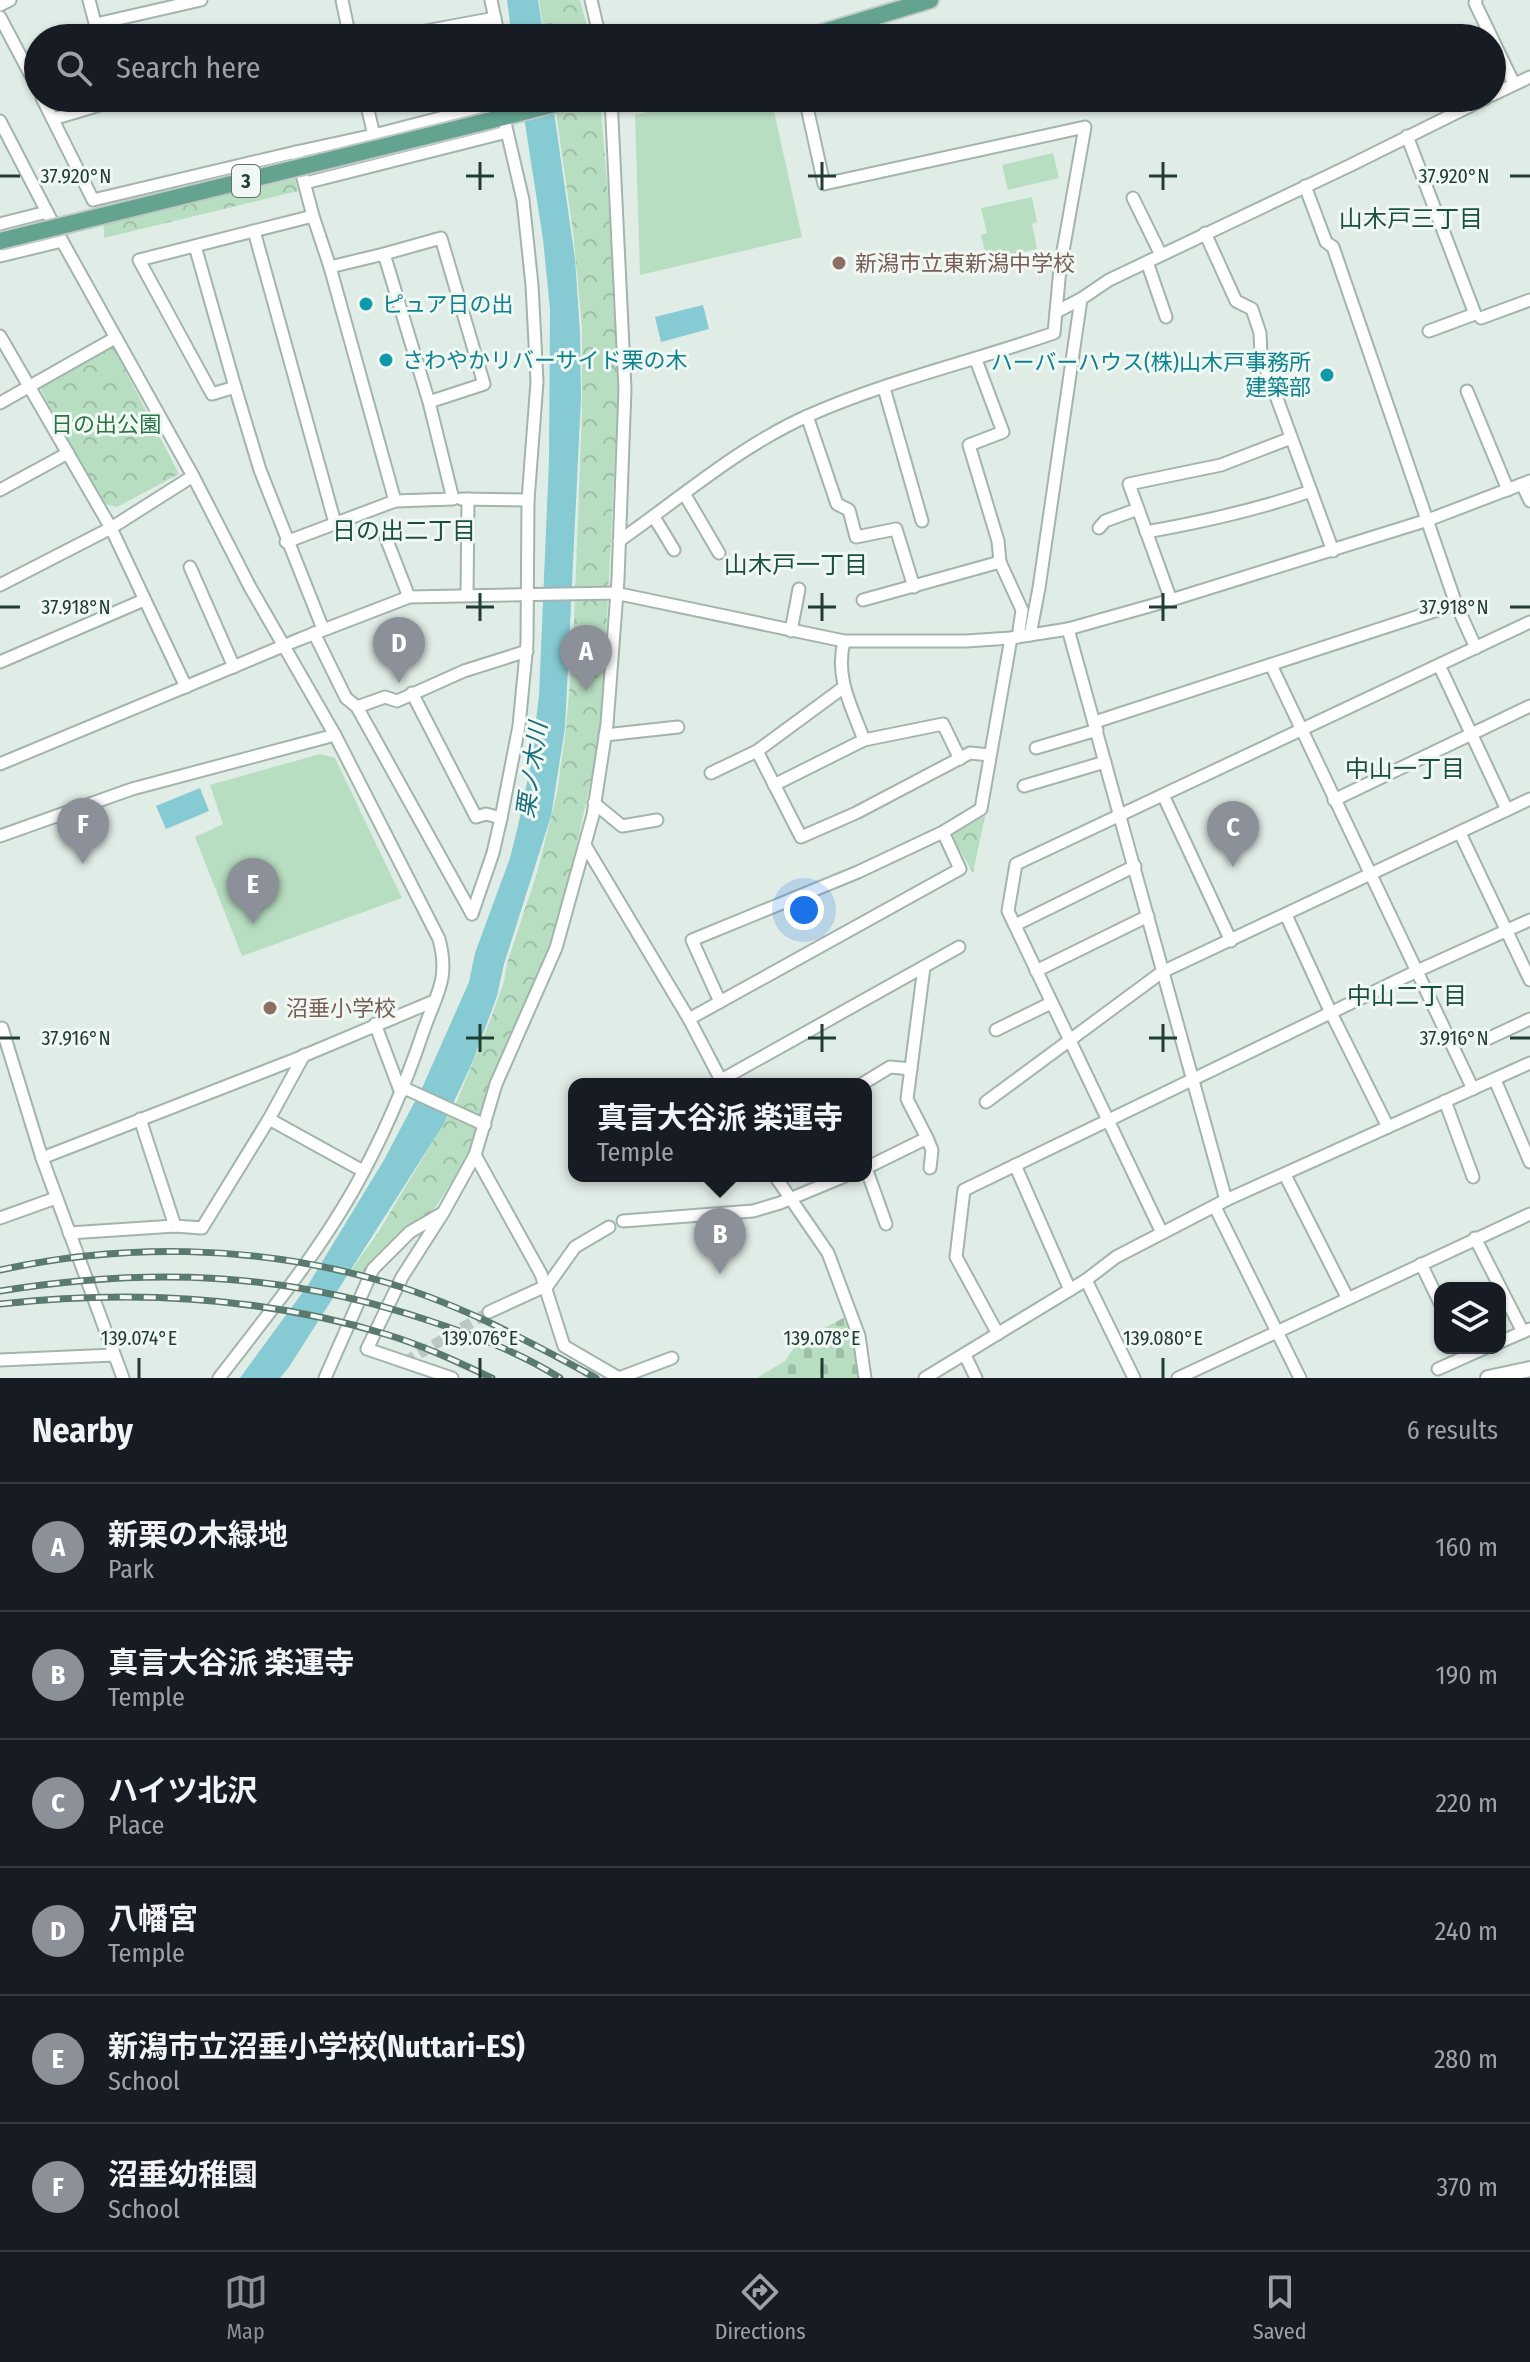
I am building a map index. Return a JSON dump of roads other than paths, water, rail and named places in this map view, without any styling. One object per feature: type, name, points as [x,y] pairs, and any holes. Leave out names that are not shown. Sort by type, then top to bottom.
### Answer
[{"type":"main road","points":[[850,24],[930,0]]},
{"type":"main road","name":"3","points":[[0,241],[504,115]]},
{"type":"street","points":[[0,5],[10,0]]},
{"type":"street","points":[[89,0],[96,24],[160,4],[201,0]]},
{"type":"street","points":[[342,0],[347,24]]},
{"type":"street","points":[[491,0],[496,24]]},
{"type":"street","points":[[591,0],[597,24]]},
{"type":"street","points":[[1476,0],[1485,24]]},
{"type":"street","points":[[0,17],[24,62]]},
{"type":"street","points":[[463,24],[495,18]]},
{"type":"street","points":[[1506,67],[1514,84]]},
{"type":"street","points":[[1506,88],[1530,77]]},
{"type":"street","points":[[49,112],[93,200],[463,112]]},
{"type":"street","points":[[53,119],[75,112]]},
{"type":"street","points":[[368,112],[374,135]]},
{"type":"street","points":[[452,1378],[367,1349],[402,1277],[475,1155],[480,1122],[556,948],[594,803],[605,735],[619,541],[625,389],[612,112]]},
{"type":"street","points":[[619,541],[754,444],[807,416],[1054,333],[1060,268],[1085,127],[824,184],[808,112]]},
{"type":"street","points":[[1056,312],[1109,280],[1457,112]]},
{"type":"street","points":[[195,246],[260,470],[346,698],[357,707],[472,914],[493,853],[501,818],[519,726],[527,651],[528,500],[537,382],[532,285],[523,200],[504,115],[305,183]]},
{"type":"street","points":[[0,121],[250,587],[335,735],[439,939],[445,978],[434,1001],[404,1091],[327,1233],[219,1378]]},
{"type":"street","points":[[1407,136],[1475,314],[1429,331]]},
{"type":"street","points":[[296,152],[395,501]]},
{"type":"street","points":[[1305,186],[1326,242],[1333,247],[1456,604],[1476,648]]},
{"type":"street","points":[[1133,198],[1161,255]]},
{"type":"street","points":[[0,224],[47,212]]},
{"type":"street","points":[[235,387],[212,394],[139,260],[313,216]]},
{"type":"street","points":[[254,231],[335,523]]},
{"type":"street","points":[[1205,233],[1236,301],[1252,309],[1260,333],[1261,355],[1333,551]]},
{"type":"street","points":[[330,267],[441,238],[484,384],[429,402]]},
{"type":"street","points":[[0,256],[62,241]]},
{"type":"street","points":[[384,254],[429,402],[453,499]]},
{"type":"street","points":[[1147,262],[1166,317]]},
{"type":"street","points":[[720,1002],[692,940],[858,872],[943,832],[981,809],[990,755],[1020,636],[1042,574],[1081,299]]},
{"type":"street","points":[[1481,318],[1530,300]]},
{"type":"street","points":[[0,336],[111,528],[186,687]]},
{"type":"street","points":[[0,403],[115,338]]},
{"type":"street","points":[[976,360],[1003,432],[969,445],[998,541],[1000,562],[1022,610],[1020,636]]},
{"type":"street","points":[[884,388],[922,521]]},
{"type":"street","points":[[1467,391],[1508,490]]},
{"type":"street","points":[[807,416],[837,504],[849,510],[856,537],[896,529],[914,587]]},
{"type":"street","points":[[1171,600],[1129,484],[1221,465],[1291,438]]},
{"type":"street","points":[[0,490],[68,453]]},
{"type":"street","points":[[0,585],[111,528],[193,476]]},
{"type":"street","points":[[0,764],[319,631],[409,597],[615,593],[844,641],[966,641],[1068,629],[1171,600],[1428,520],[1526,482],[1530,501]]},
{"type":"street","points":[[1146,532],[1210,520],[1311,491]]},
{"type":"street","points":[[685,495],[719,553]]},
{"type":"street","points":[[467,595],[468,499]]},
{"type":"street","points":[[286,542],[395,501],[528,500]]},
{"type":"street","points":[[1099,528],[1105,521],[1138,509]]},
{"type":"street","points":[[654,517],[674,550]]},
{"type":"street","points":[[386,538],[409,597]]},
{"type":"street","points":[[863,600],[1000,562]]},
{"type":"street","points":[[190,567],[234,667]]},
{"type":"street","points":[[791,631],[799,589]]},
{"type":"street","points":[[0,662],[144,600]]},
{"type":"street","points":[[1036,748],[1456,604]]},
{"type":"street","points":[[1162,1233],[1008,911],[1016,864],[1530,622]]},
{"type":"street","points":[[1068,629],[1226,1200]]},
{"type":"street","points":[[844,641],[839,662],[844,687],[864,740]]},
{"type":"street","points":[[357,707],[385,697],[397,701],[464,671],[527,651]]},
{"type":"street","points":[[1271,665],[1473,1089]]},
{"type":"street","points":[[1439,665],[1507,810]]},
{"type":"street","points":[[711,773],[757,751],[844,687]]},
{"type":"street","points":[[412,693],[476,817],[486,814],[501,818]]},
{"type":"street","points":[[1334,800],[1530,706]]},
{"type":"street","points":[[774,785],[864,740],[943,724],[960,759]]},
{"type":"street","points":[[605,735],[678,727]]},
{"type":"street","points":[[0,836],[132,789],[335,735]]},
{"type":"street","points":[[757,751],[801,837],[856,813],[970,753],[990,755]]},
{"type":"street","points":[[1024,786],[1105,762]]},
{"type":"street","points":[[1163,795],[1231,941]]},
{"type":"street","points":[[986,1102],[1162,972],[1530,799]]},
{"type":"street","points":[[594,803],[622,826],[657,820]]},
{"type":"street","points":[[689,1019],[960,869],[943,832]]},
{"type":"street","points":[[1460,833],[1530,980]]},
{"type":"street","points":[[585,845],[689,1019],[720,1078]]},
{"type":"street","points":[[1015,925],[1135,866]]},
{"type":"street","points":[[1286,915],[1388,1127]]},
{"type":"street","points":[[1036,971],[1148,916]]},
{"type":"street","points":[[998,1334],[956,1257],[964,1190],[1417,971],[1530,920]]},
{"type":"street","points":[[729,1078],[959,947]]},
{"type":"street","points":[[924,967],[907,1099],[932,1150],[930,1168]]},
{"type":"street","points":[[42,1158],[434,1001]]},
{"type":"street","points":[[996,1030],[1051,1003]]},
{"type":"street","points":[[1485,1040],[1530,1019]]},
{"type":"street","points":[[375,1024],[404,1091],[480,1122]]},
{"type":"street","points":[[0,1029],[56,1198],[123,1378]]},
{"type":"street","points":[[69,1233],[175,1226],[202,1228],[304,1055]]},
{"type":"street","points":[[925,1378],[1086,1280],[1116,1257],[1162,1233],[1226,1200],[1530,1063]]},
{"type":"street","points":[[872,1078],[890,1067],[911,1069]]},
{"type":"street","points":[[1495,1080],[1530,1162]]},
{"type":"street","points":[[1445,1101],[1473,1177]]},
{"type":"street","points":[[140,1119],[175,1226]]},
{"type":"street","points":[[269,1119],[363,1171]]},
{"type":"street","points":[[872,1165],[927,1138]]},
{"type":"street","points":[[475,1155],[541,1274],[564,1346],[619,1378],[672,1358]]},
{"type":"street","points":[[1015,1165],[1070,1290]]},
{"type":"street","points":[[1285,1175],[1347,1297]]},
{"type":"street","points":[[779,1182],[828,1253],[859,1336],[865,1378]]},
{"type":"street","points":[[623,1221],[753,1211],[830,1182]]},
{"type":"street","points":[[871,1182],[886,1224]]},
{"type":"street","points":[[0,1218],[56,1198]]},
{"type":"street","points":[[1215,1207],[1300,1378]]},
{"type":"street","points":[[325,1378],[373,1269],[410,1232],[443,1213]]},
{"type":"street","points":[[1178,1378],[1194,1374],[1276,1330],[1530,1214]]},
{"type":"street","points":[[489,1312],[548,1285],[575,1247],[609,1227]]},
{"type":"street","points":[[1475,1238],[1526,1330],[1506,1339]]},
{"type":"street","points":[[1421,1264],[1434,1291]]},
{"type":"street","points":[[1086,1280],[1134,1378]]},
{"type":"street","points":[[1438,1369],[1460,1354]]},
{"type":"street","points":[[0,1360],[114,1355]]},
{"type":"street","points":[[965,1355],[976,1378]]},
{"type":"street","points":[[1488,1378],[1530,1369]]},
{"type":"water","points":[[507,0],[538,0],[542,24],[510,24]]},
{"type":"water","name":"栗ノ木川","points":[[523,112],[554,112],[575,259],[580,333],[581,398],[565,728],[551,816],[504,964],[497,996],[473,1061],[443,1125],[289,1367],[280,1378],[240,1378],[308,1285],[384,1160],[423,1086],[469,982],[475,953],[510,858],[530,768],[539,696],[549,460],[550,309],[543,239]]},
{"type":"water","points":[[703,305],[709,329],[661,342],[655,317]]},
{"type":"water","points":[[200,788],[209,811],[166,829],[156,806]]},
{"type":"tunnel","points":[[405,1362],[489,1312]]},
{"type":"tunnel","points":[[587,1378],[595,1364]]},
{"type":"railway","points":[[0,1270],[46,1261],[140,1252],[234,1254],[281,1259],[374,1279],[432,1298],[515,1335],[596,1378]]},
{"type":"railway","points":[[0,1291],[55,1283],[163,1277],[268,1283],[373,1304],[427,1320],[495,1345],[560,1378]]},
{"type":"railway","points":[[0,1304],[146,1297],[290,1311],[399,1338],[492,1378]]},
{"type":"place","name":"新潟市立東新潟中学校","points":[[839,263]]},
{"type":"place","name":"ピュア日の出","points":[[366,304]]},
{"type":"place","name":"さわやかリバーサイド栗の木","points":[[386,360]]},
{"type":"place","name":"ハーバーハウス(株)山木戸事務所 建築部","points":[[1327,375]]},
{"type":"place","name":"八幡宮","points":[[399,683]]},
{"type":"place","name":"新栗の木緑地","points":[[586,691]]},
{"type":"place","name":"沼垂幼稚園","points":[[83,864]]},
{"type":"place","name":"ハイツ北沢","points":[[1233,867]]},
{"type":"place","name":"新潟市立沼垂小学校(Nuttari-ES)","points":[[253,924]]},
{"type":"place","name":"沼垂小学校","points":[[270,1008]]},
{"type":"place","name":"真言大谷派 楽運寺","points":[[720,1274]]},
{"type":"district","name":"山木戸三丁目","points":[[1411,219]]},
{"type":"district","name":"日の出二丁目","points":[[404,531]]},
{"type":"district","name":"山木戸一丁目","points":[[796,565]]},
{"type":"district","name":"中山一丁目","points":[[1405,769]]},
{"type":"district","name":"中山二丁目","points":[[1407,996]]},
{"type":"park label","name":"日の出公園","points":[[106,424]]}]
